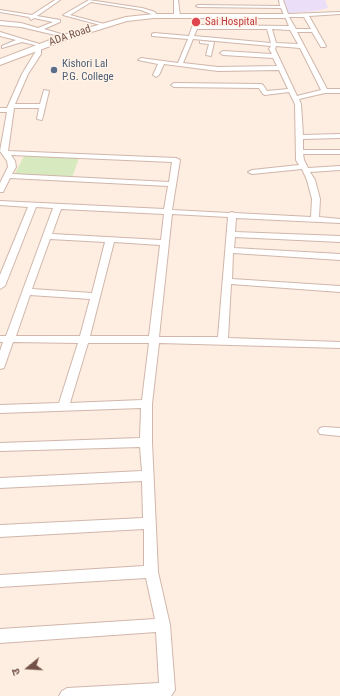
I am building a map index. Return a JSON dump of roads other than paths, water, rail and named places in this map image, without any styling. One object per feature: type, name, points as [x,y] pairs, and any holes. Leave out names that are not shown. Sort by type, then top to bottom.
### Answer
[{"type":"street","points":[[21,25],[58,0]]},
{"type":"street","points":[[76,0],[142,9],[153,13],[154,16]]},
{"type":"street","points":[[176,0],[176,16]]},
{"type":"street","points":[[198,2],[238,0],[239,7]]},
{"type":"street","points":[[256,0],[258,7]]},
{"type":"street","points":[[281,0],[301,46],[325,92]]},
{"type":"street","points":[[91,1],[66,15],[102,25]]},
{"type":"street","points":[[198,2],[199,16]]},
{"type":"street","points":[[198,2],[239,7],[283,7]]},
{"type":"street","points":[[0,11],[58,21],[38,30]]},
{"type":"street","points":[[142,17],[306,16],[340,13]]},
{"type":"street","points":[[306,16],[323,46]]},
{"type":"street","points":[[142,17],[224,17]]},
{"type":"street","name":"ADA Road","points":[[1,61],[102,25],[142,17]]},
{"type":"street","points":[[219,39],[225,28],[224,17]]},
{"type":"street","points":[[0,23],[21,25],[66,37]]},
{"type":"street","points":[[180,64],[195,28],[269,28],[314,30]]},
{"type":"street","points":[[239,41],[241,28]]},
{"type":"street","points":[[269,28],[274,44],[272,49],[298,104],[300,160],[311,180],[316,199],[315,220]]},
{"type":"street","points":[[0,34],[41,47],[25,74],[10,111],[8,131],[3,151]]},
{"type":"street","points":[[154,36],[190,39],[219,39],[301,46]]},
{"type":"street","points":[[190,39],[212,43],[209,55]]},
{"type":"street","points":[[4,47],[22,40]]},
{"type":"street","points":[[223,53],[275,56]]},
{"type":"street","points":[[141,60],[218,69],[281,68]]},
{"type":"street","points":[[156,75],[162,62]]},
{"type":"street","points":[[174,84],[261,86],[265,92],[292,90]]},
{"type":"street","points":[[40,119],[46,91]]},
{"type":"street","points":[[296,98],[325,92],[340,91]]},
{"type":"street","points":[[0,110],[10,111],[42,106]]},
{"type":"street","points":[[0,116],[10,111]]},
{"type":"street","points":[[0,131],[8,131]]},
{"type":"street","points":[[299,137],[340,136]]},
{"type":"street","points":[[0,190],[12,167],[11,160],[3,151]]},
{"type":"street","points":[[3,151],[176,160],[168,211],[147,404],[146,442],[151,572],[163,625],[168,693],[67,696]]},
{"type":"street","points":[[300,152],[340,152]]},
{"type":"street","points":[[252,172],[340,168]]},
{"type":"street","points":[[7,176],[172,184]]},
{"type":"street","points":[[0,202],[340,221]]},
{"type":"street","points":[[0,286],[33,204]]},
{"type":"street","points":[[0,365],[4,339],[26,292],[58,206]]},
{"type":"street","points":[[223,340],[226,281],[232,214]]},
{"type":"street","points":[[231,234],[340,239]]},
{"type":"street","points":[[46,236],[165,243]]},
{"type":"street","points":[[63,406],[84,340],[94,296],[110,240]]},
{"type":"street","points":[[229,250],[340,257]]},
{"type":"street","points":[[226,281],[340,289]]},
{"type":"street","points":[[26,292],[94,296]]},
{"type":"street","points":[[4,339],[223,340],[340,345]]},
{"type":"street","points":[[0,409],[147,404]]},
{"type":"street","points":[[324,431],[340,432]]},
{"type":"street","points":[[0,447],[146,442]]},
{"type":"street","points":[[0,483],[148,476]]},
{"type":"street","points":[[0,531],[150,523]]},
{"type":"street","points":[[0,581],[151,572]]},
{"type":"street","points":[[0,636],[163,625]]},
{"type":"place","name":"Sai Hospital","points":[[196,22]]},
{"type":"place","name":"Kishori Lal P.G. College","points":[[54,70]]}]
